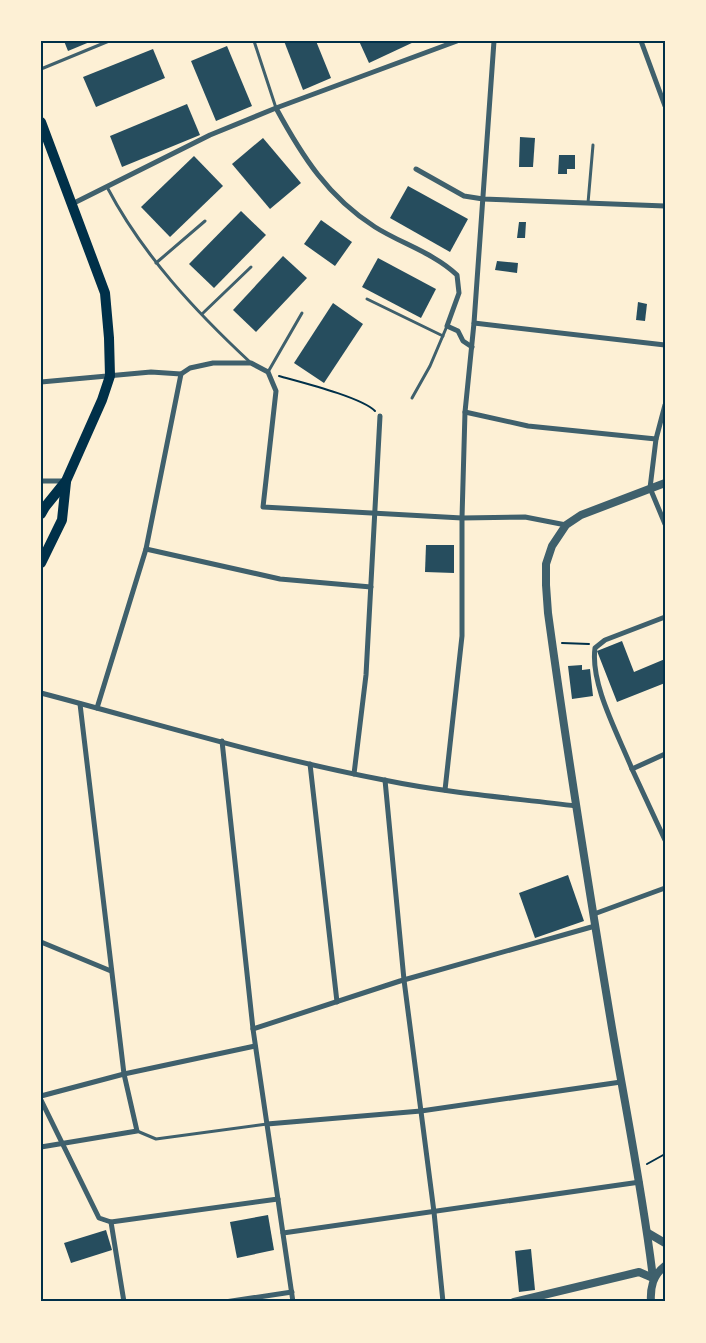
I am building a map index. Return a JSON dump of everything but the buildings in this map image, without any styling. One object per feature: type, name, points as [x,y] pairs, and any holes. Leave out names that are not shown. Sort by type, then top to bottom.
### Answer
[{"type":"main road","points":[[41,122],[105,293],[110,376],[102,400],[66,481],[44,507],[41,514]]},
{"type":"main road","points":[[41,563],[62,520],[66,481]]},
{"type":"street","points":[[72,205],[210,135],[276,108],[457,41]]},
{"type":"street","points":[[445,790],[462,636],[462,518],[465,412],[474,323],[494,41]]},
{"type":"street","points":[[641,41],[665,106]]},
{"type":"street","points":[[276,108],[294,141],[318,178],[344,205],[376,228],[446,265],[457,275],[459,293],[447,326],[458,331],[463,341],[472,347]]},
{"type":"street","points":[[416,168],[464,196],[483,199],[665,206]]},
{"type":"street","points":[[474,323],[665,345]]},
{"type":"street","points":[[41,382],[152,372],[181,374],[190,368],[213,363],[251,363],[268,372],[276,391],[263,507],[462,518],[526,518],[566,525]]},
{"type":"street","points":[[97,708],[146,549],[181,374]]},
{"type":"street","points":[[665,405],[656,439],[650,488],[665,524]]},
{"type":"street","points":[[465,412],[528,426],[656,439]]},
{"type":"street","points":[[354,774],[366,675],[380,416]]},
{"type":"street","points":[[41,481],[66,481]]},
{"type":"street","points":[[651,1302],[650,1291],[654,1278],[648,1233],[621,1082],[576,806],[552,643],[546,585],[546,564],[552,546],[566,525],[581,514],[665,483]]},
{"type":"street","points":[[146,549],[280,579],[370,587]]},
{"type":"street","points":[[665,617],[605,640],[595,648],[594,661],[600,692],[665,840]]},
{"type":"street","points":[[41,694],[354,774],[445,790],[576,806]]},
{"type":"street","points":[[41,1147],[137,1131],[124,1074],[80,704]]},
{"type":"street","points":[[222,741],[255,1046],[294,1302]]},
{"type":"street","points":[[632,768],[665,754]]},
{"type":"street","points":[[310,764],[337,1002]]},
{"type":"street","points":[[385,780],[404,980],[434,1212],[443,1302]]},
{"type":"street","points":[[594,914],[665,888]]},
{"type":"street","points":[[253,1029],[404,980],[595,926]]},
{"type":"street","points":[[41,942],[111,970]]},
{"type":"street","points":[[41,1096],[124,1074],[255,1046]]},
{"type":"street","points":[[267,1124],[421,1111],[621,1082]]},
{"type":"street","points":[[41,1100],[99,1218],[112,1222],[278,1199]]},
{"type":"street","points":[[283,1233],[640,1182]]},
{"type":"street","points":[[112,1222],[124,1302]]},
{"type":"street","points":[[648,1233],[665,1243]]},
{"type":"street","points":[[654,1278],[665,1266]]},
{"type":"street","points":[[514,1302],[538,1299],[639,1272],[654,1278]]},
{"type":"street","points":[[226,1302],[292,1292]]},
{"type":"lane","points":[[41,69],[109,41]]},
{"type":"lane","points":[[254,41],[276,108]]},
{"type":"lane","points":[[588,203],[593,145]]},
{"type":"lane","points":[[107,187],[122,216],[156,262],[202,314],[251,363]]},
{"type":"lane","points":[[156,262],[205,221]]},
{"type":"lane","points":[[202,314],[251,267]]},
{"type":"lane","points":[[367,299],[443,336]]},
{"type":"lane","points":[[268,372],[302,312]]},
{"type":"lane","points":[[412,398],[430,366],[447,326]]},
{"type":"lane","points":[[137,1131],[156,1139],[267,1124]]},
{"type":"path","points":[[268,372],[319,387],[370,406],[380,416]]},
{"type":"path","points":[[552,643],[587,643],[595,648]]},
{"type":"path","points":[[638,1169],[665,1154]]}]
